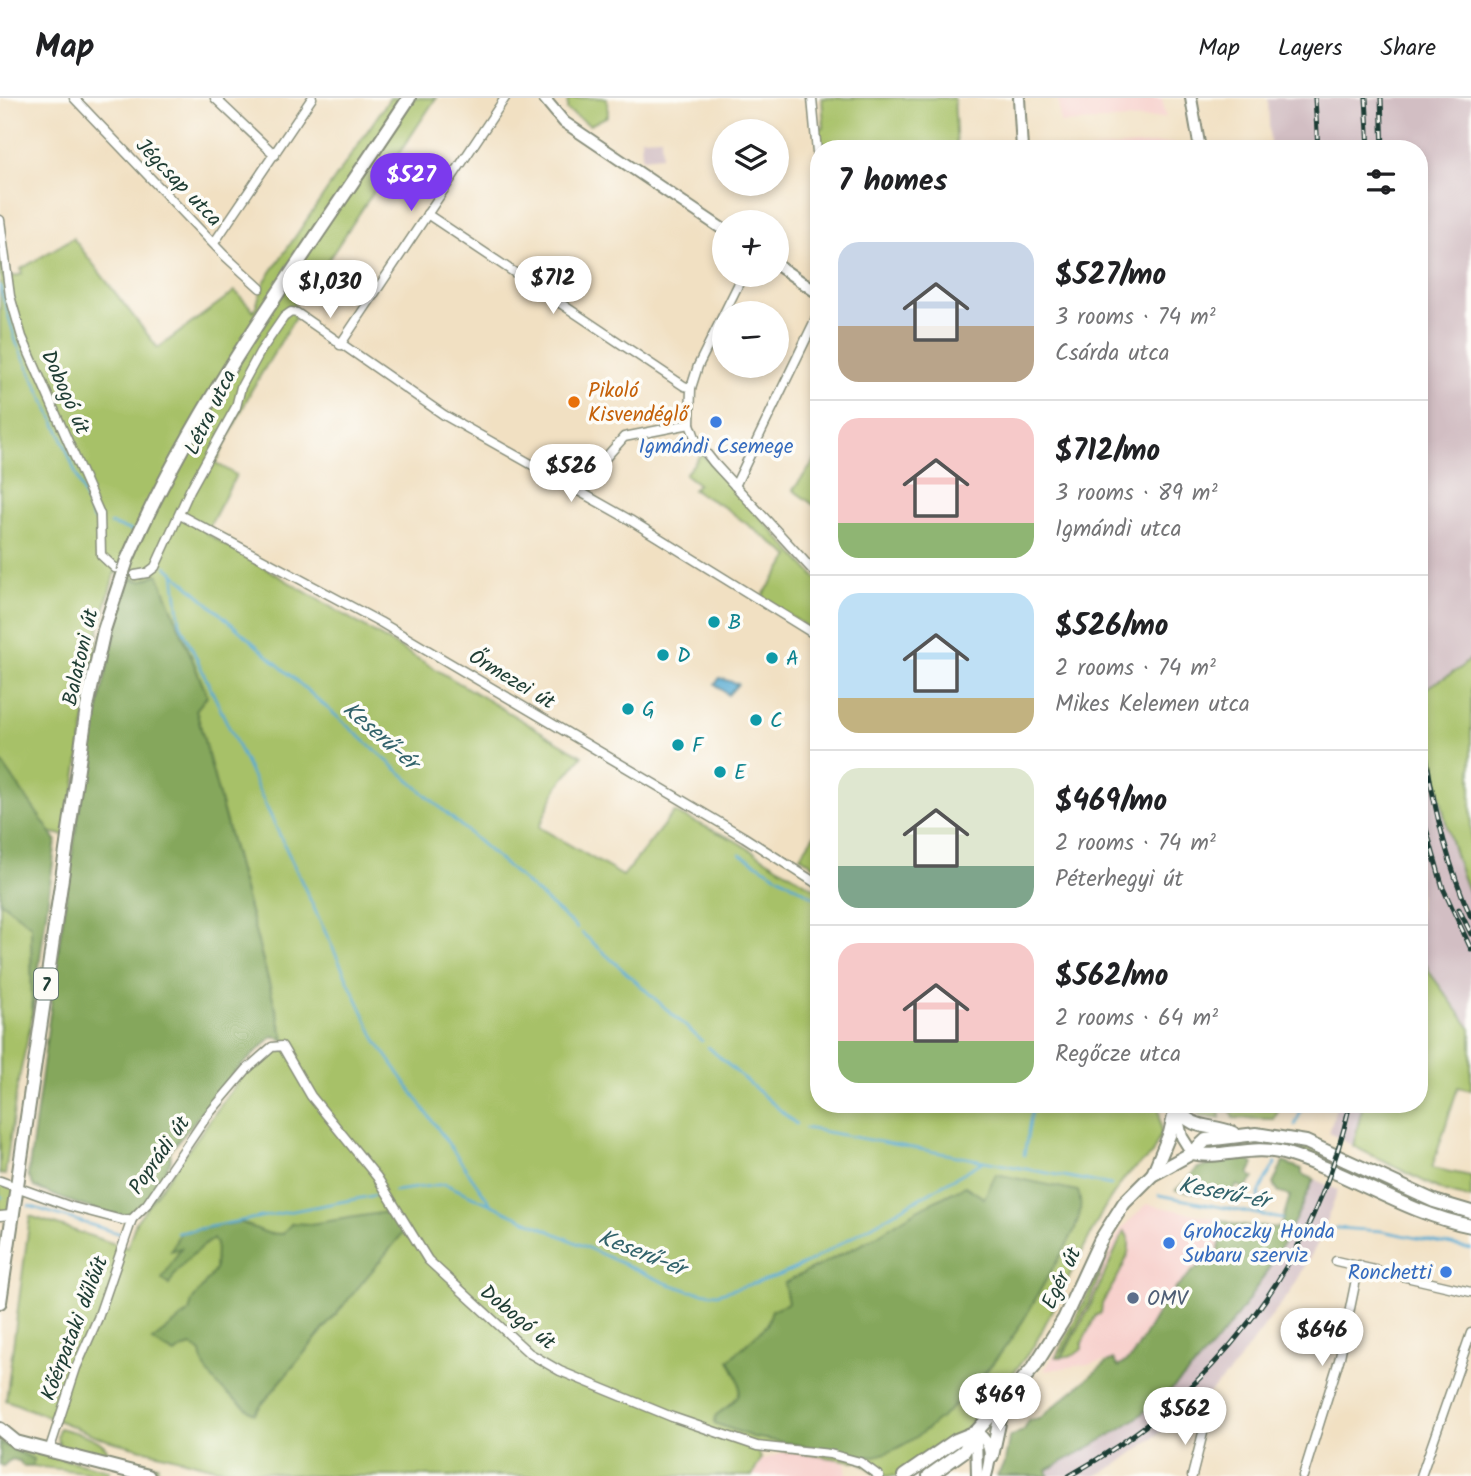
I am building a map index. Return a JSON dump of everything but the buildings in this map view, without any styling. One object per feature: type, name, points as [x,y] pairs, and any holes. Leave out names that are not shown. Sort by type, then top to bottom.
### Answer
[{"type":"main road","name":"Balatoni út","points":[[0,1302],[6,1216],[15,1186],[87,707],[104,630],[127,559],[162,484],[241,354],[409,98]]},
{"type":"main road","points":[[1152,1175],[1170,1133],[1174,1113]]},
{"type":"main road","points":[[1181,1113],[1187,1121],[1199,1127],[1237,1135]]},
{"type":"main road","name":"Egér út","points":[[929,1476],[964,1451],[976,1432],[1003,1405],[1047,1348],[1110,1222],[1124,1203],[1152,1175],[1192,1153],[1206,1140],[1237,1135],[1272,1135],[1306,1142],[1434,1201],[1471,1212]]},
{"type":"main road","name":"Egér út","points":[[1192,1153],[1203,1155],[1258,1149],[1286,1153],[1414,1209],[1471,1226]]},
{"type":"main road","points":[[992,1456],[1003,1405]]},
{"type":"main road","points":[[0,1429],[16,1442],[148,1476]]},
{"type":"main road","name":"Egér út","points":[[904,1476],[956,1440],[976,1432]]},
{"type":"street","name":"Jégcsap utca","points":[[74,98],[260,288]]},
{"type":"street","points":[[215,98],[275,155]]},
{"type":"street","points":[[214,243],[312,98]]},
{"type":"street","points":[[505,98],[340,345],[444,415],[577,490],[810,632]]},
{"type":"street","points":[[544,98],[564,122],[712,222]]},
{"type":"street","points":[[812,98],[816,140]]},
{"type":"street","points":[[1019,98],[1021,140]]},
{"type":"street","points":[[1191,98],[1198,140]]},
{"type":"street","points":[[428,214],[676,382],[691,388]]},
{"type":"street","name":"Dobogó út","points":[[0,220],[6,281],[22,337],[100,514],[101,555],[115,568]]},
{"type":"street","points":[[789,273],[810,288]]},
{"type":"street","points":[[737,287],[698,366],[691,388],[690,424],[696,440],[810,567]]},
{"type":"street","name":"Létra utca","points":[[135,575],[147,573],[155,567],[254,364],[284,317],[291,312],[297,313],[340,345]]},
{"type":"street","points":[[735,486],[810,331]]},
{"type":"street","points":[[241,354],[254,364]]},
{"type":"street","points":[[577,490],[624,437],[690,424]]},
{"type":"street","name":"Őrmezei út","points":[[180,516],[380,622],[744,837],[810,879]]},
{"type":"street","name":"Dobogó út","points":[[282,1046],[312,1096],[386,1193],[428,1260],[514,1342],[560,1371],[623,1399],[757,1446],[830,1454],[860,1462],[880,1476]]},
{"type":"street","name":"Poprádi út","points":[[0,1181],[122,1220],[132,1219],[147,1204],[207,1116],[247,1069],[272,1047],[282,1046]]},
{"type":"street","points":[[1177,1113],[1182,1137],[1192,1153]]},
{"type":"street","name":"Kőérpataki dűlőút","points":[[49,1451],[76,1368],[98,1318],[132,1219]]},
{"type":"street","points":[[1336,1261],[1471,1292]]},
{"type":"street","points":[[1303,1476],[1340,1357],[1359,1265]]},
{"type":"street","points":[[1421,1476],[1471,1333]]},
{"type":"street","points":[[1192,1476],[1205,1425]]},
{"type":"street","points":[[976,1432],[986,1440],[992,1456],[986,1476]]},
{"type":"street","points":[[976,1432],[976,1476]]},
{"type":"shaded area","points":[[1058,98],[1162,98],[1166,117],[1060,123]]},
{"type":"shaded area","points":[[1268,98],[1471,98],[1471,658],[1459,669],[1428,687],[1428,140],[1270,140]]},
{"type":"shaded area","points":[[661,137],[662,156],[642,158],[641,138]]},
{"type":"shaded area","points":[[1428,717],[1435,781],[1455,855],[1471,898],[1471,1029],[1430,973]]},
{"type":"shaded area","points":[[1335,1113],[1361,1113],[1353,1146],[1329,1133]]},
{"type":"shaded area","points":[[1314,1179],[1338,1190],[1318,1243],[1291,1291],[1230,1372],[1196,1406],[1118,1464],[1096,1476],[1049,1476],[1047,1470],[1102,1441],[1164,1396],[1206,1354],[1235,1320],[1280,1252]]},
{"type":"shaded area","points":[[1147,1204],[1222,1220],[1215,1229],[1215,1235],[1222,1237],[1218,1252],[1190,1270],[1186,1279],[1175,1290],[1179,1299],[1144,1333],[1132,1357],[1118,1367],[1113,1360],[1044,1371],[1073,1325],[1121,1229]]},
{"type":"shaded area","points":[[790,1450],[845,1462],[847,1476],[754,1476],[762,1460]]},
{"type":"green space","points":[[390,98],[436,98],[319,274],[315,272],[294,301],[295,318],[251,391],[216,463],[236,475],[206,533],[582,756],[558,786],[539,827],[623,876],[674,812],[734,840],[810,886],[810,1113],[1160,1113],[1161,1134],[1152,1154],[1125,1177],[1103,1210],[1035,1344],[1005,1384],[956,1440],[901,1476],[879,1476],[860,1462],[757,1447],[761,1459],[752,1476],[312,1476],[215,1468],[107,1440],[6,1400],[30,1216],[127,1248],[136,1222],[247,1069],[272,1047],[287,1050],[196,710],[207,696],[158,574],[142,581],[115,572],[100,625],[67,836],[49,832],[0,760],[0,230],[4,279],[22,274],[21,269],[73,238],[158,348],[235,291],[254,311],[265,281]]},
{"type":"green space","points":[[568,98],[607,98],[608,116],[590,125],[567,110]]},
{"type":"green space","points":[[822,98],[954,98],[956,140],[818,140],[817,129],[824,127]]},
{"type":"green space","points":[[702,454],[810,571],[810,628],[761,598],[790,556],[724,507],[693,490],[698,484],[685,474]]},
{"type":"green space","points":[[810,467],[810,502],[793,490]]},
{"type":"green space","points":[[158,574],[207,696],[196,710],[284,1040],[273,1036],[234,1073],[170,1151],[171,1160],[151,1198],[140,1210],[125,1215],[99,1211],[34,1187],[28,1175],[69,875],[111,652],[130,579],[142,581]]},
{"type":"green space","points":[[1471,658],[1471,898],[1446,821],[1435,769],[1428,713],[1428,687],[1459,669]]},
{"type":"green space","points":[[0,760],[56,840],[32,1019],[31,925],[0,901]]},
{"type":"green space","points":[[810,841],[810,863],[800,856]]},
{"type":"green space","points":[[0,901],[31,925],[32,1019],[17,1087],[5,1175],[0,1174]]},
{"type":"green space","points":[[1428,969],[1471,1029],[1471,1090],[1458,1087],[1432,1168],[1471,1176],[1471,1199],[1443,1191],[1353,1146],[1361,1113],[1428,1113]]},
{"type":"green space","points":[[1198,1113],[1219,1113],[1220,1118],[1200,1116]]},
{"type":"green space","points":[[1232,1113],[1277,1113],[1274,1119],[1233,1118]]},
{"type":"green space","points":[[1257,1139],[1299,1146],[1322,1154],[1320,1160],[1267,1145],[1213,1147]]},
{"type":"green space","points":[[1247,1159],[1254,1164],[1249,1174],[1254,1178],[1245,1189],[1237,1185],[1230,1197],[1176,1190],[1198,1168]]},
{"type":"green space","points":[[1283,1162],[1302,1169],[1302,1174],[1314,1179],[1281,1247],[1261,1280],[1217,1341],[1192,1369],[1135,1419],[1103,1440],[1047,1470],[1049,1476],[997,1476],[1005,1462],[1009,1438],[1024,1430],[1029,1420],[1039,1419],[1107,1362],[1113,1359],[1118,1367],[1132,1357],[1163,1304],[1179,1299],[1174,1290],[1193,1271],[1208,1261],[1211,1252],[1218,1252],[1222,1237],[1215,1235],[1222,1220],[1236,1225],[1280,1228],[1290,1196],[1280,1193],[1273,1184]]},
{"type":"green space","points":[[1347,1165],[1426,1204],[1471,1220],[1399,1197],[1345,1171]]},
{"type":"green space","points":[[996,1174],[1078,1191],[1080,1212],[1068,1243],[1025,1318],[993,1363],[954,1406],[910,1441],[888,1452],[867,1457],[753,1437],[714,1423],[716,1415],[733,1402],[739,1391],[738,1378],[729,1360],[767,1325],[772,1310],[788,1303],[784,1283],[868,1241],[917,1210],[965,1186],[984,1198]]},
{"type":"green space","points":[[0,1181],[15,1186],[11,1215],[0,1218]]},
{"type":"green space","points":[[387,1212],[403,1233],[254,1414],[213,1380],[203,1363],[201,1353],[192,1346],[175,1354],[152,1341],[189,1312],[192,1301],[215,1270],[216,1244],[213,1239],[188,1259],[169,1285],[162,1279],[181,1248],[171,1251],[180,1232],[240,1222],[267,1233],[282,1234],[292,1223],[310,1224]]},
{"type":"green space","points":[[1124,1231],[1128,1238],[1127,1257],[1102,1304],[1101,1313],[1096,1315],[1082,1343],[1082,1349],[1074,1355],[1062,1357],[1088,1311]]},
{"type":"green space","points":[[1108,1254],[1088,1305],[1060,1357],[1056,1357]]},
{"type":"green space","points":[[59,1428],[99,1442],[109,1454],[110,1462],[60,1447],[57,1436]]},
{"type":"green space","points":[[0,1437],[25,1450],[109,1470],[108,1475],[32,1466],[33,1459],[0,1443]]},
{"type":"green space","points":[[0,1443],[33,1459],[32,1466],[23,1466],[19,1461],[11,1459],[3,1466],[0,1464]]},
{"type":"green space","points":[[125,1458],[158,1465],[157,1470],[178,1476],[119,1464]]},
{"type":"water","points":[[720,678],[738,684],[728,695],[715,684]]},
{"type":"waterway","name":"Keserű-ér","points":[[0,286],[16,342],[61,435],[93,519],[97,521]]},
{"type":"waterway","name":"Keserű-ér","points":[[110,524],[133,531]]},
{"type":"waterway","name":"Keserű-ér","points":[[166,566],[577,928]]},
{"type":"waterway","points":[[174,573],[180,623],[377,1042],[490,1203]]},
{"type":"waterway","points":[[740,854],[810,895]]},
{"type":"waterway","name":"Keserű-ér","points":[[582,933],[702,1041]]},
{"type":"waterway","name":"Keserű-ér","points":[[708,1047],[796,1124]]},
{"type":"waterway","points":[[1024,1155],[1031,1113]]},
{"type":"waterway","points":[[1295,1125],[1300,1113]]},
{"type":"waterway","name":"Keserű-ér","points":[[805,1128],[984,1161]]},
{"type":"waterway","name":"Keserű-ér","points":[[394,1191],[445,1184],[666,1283],[690,1291],[717,1294],[778,1276],[807,1263],[984,1161],[1111,1185]]},
{"type":"waterway","points":[[1262,1215],[1259,1195],[1276,1162]]},
{"type":"waterway","name":"Keserű-ér","points":[[177,1233],[382,1194]]},
{"type":"waterway","name":"Keserű-ér","points":[[1159,1195],[1282,1219]]},
{"type":"waterway","name":"Keserű-ér","points":[[29,1206],[121,1234]]},
{"type":"waterway","name":"Keserű-ér","points":[[1336,1228],[1382,1231],[1471,1249]]},
{"type":"railway","points":[[1315,98],[1317,140]]},
{"type":"railway","points":[[1366,98],[1368,140]]},
{"type":"railway","points":[[1381,98],[1383,140]]},
{"type":"railway","points":[[1428,767],[1441,832],[1471,917]]},
{"type":"railway","points":[[1428,836],[1443,888],[1471,949]]},
{"type":"railway","points":[[1459,909],[1471,934]]},
{"type":"railway","points":[[1069,1476],[1121,1444],[1169,1407],[1212,1366],[1250,1321],[1283,1272],[1311,1219],[1333,1163],[1347,1113]]},
{"type":"place","name":"Pikoló Kisvendéglő","points":[[574,402]]},
{"type":"place","name":"Igmándi Csemege","points":[[716,422]]},
{"type":"place","name":"B","points":[[714,622]]},
{"type":"place","name":"D","points":[[663,655]]},
{"type":"place","name":"A","points":[[772,658]]},
{"type":"place","name":"G","points":[[628,709]]},
{"type":"place","name":"C","points":[[756,720]]},
{"type":"place","name":"F","points":[[678,745]]},
{"type":"place","name":"E","points":[[720,772]]},
{"type":"place","name":"Grohoczky Honda Subaru szerviz","points":[[1169,1243]]},
{"type":"place","name":"Ronchetti","points":[[1446,1272]]},
{"type":"place","name":"OMV","points":[[1133,1298]]}]
